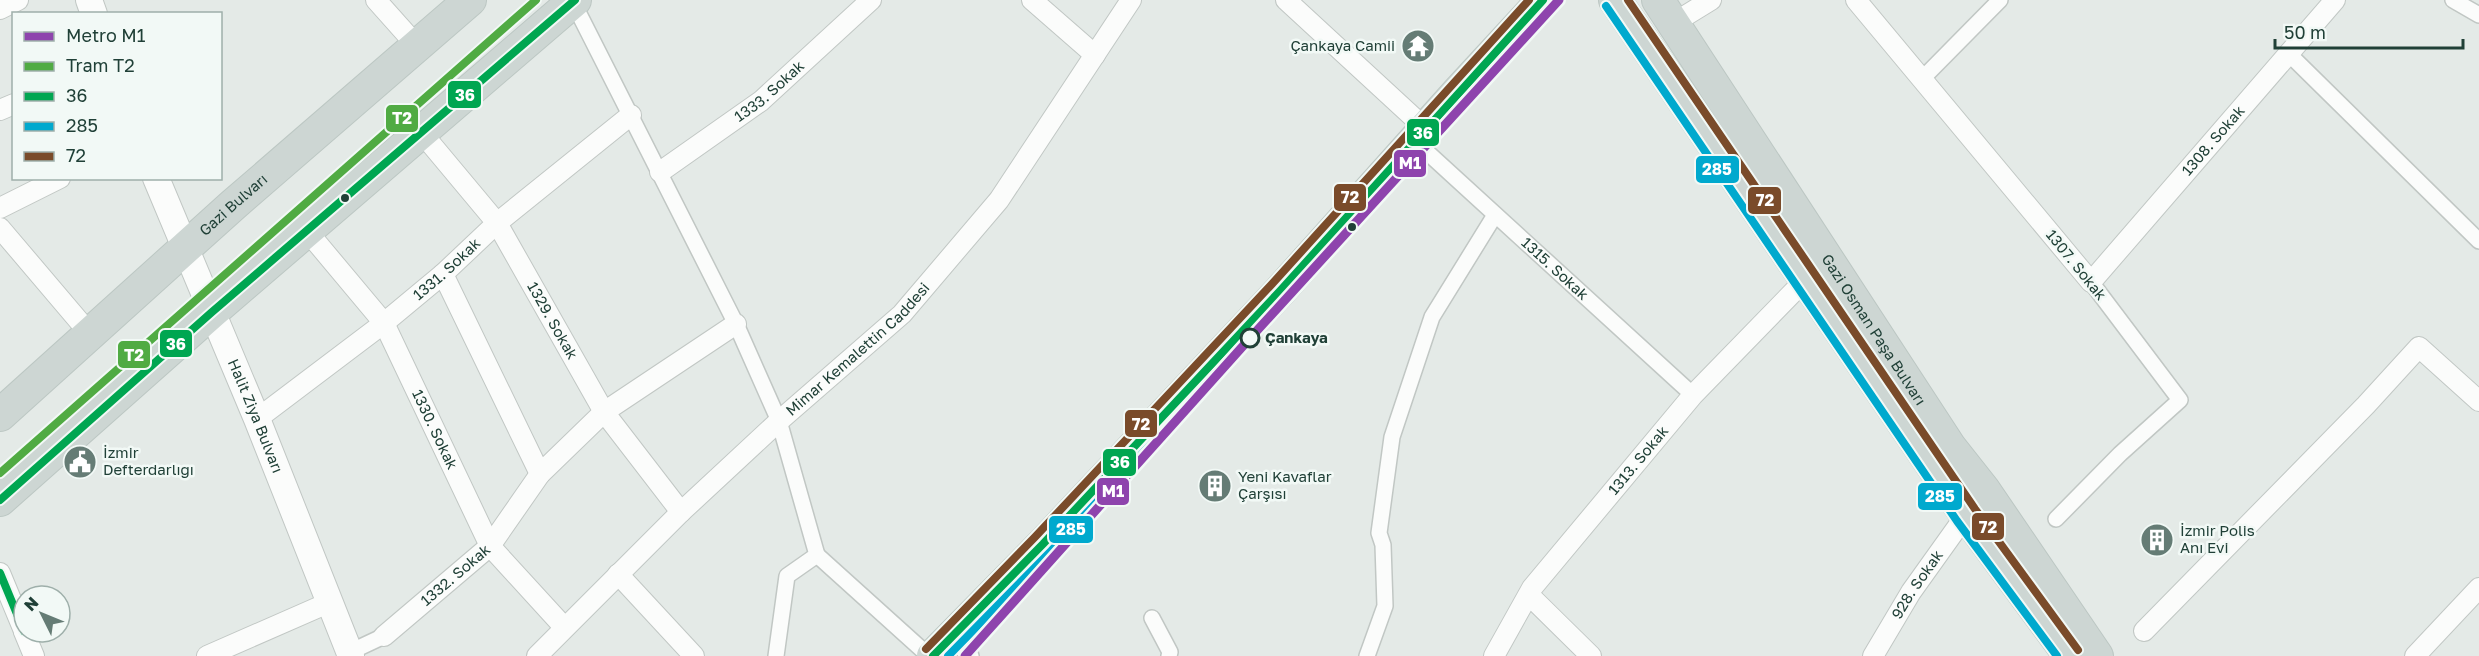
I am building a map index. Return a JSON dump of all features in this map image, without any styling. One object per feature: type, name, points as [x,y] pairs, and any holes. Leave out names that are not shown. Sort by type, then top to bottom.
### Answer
[{"type":"main road","name":"Gazi Bulvarı","points":[[0,415],[232,205],[470,0]]},
{"type":"main road","points":[[946,652],[1043,544],[1280,291],[1544,0]]},
{"type":"main road","name":"Gazi Osman Paşa Bulvarı","points":[[1615,0],[1735,174],[1804,281],[1966,515],[2070,656]]},
{"type":"main road","points":[[0,500],[212,312],[574,1]]},
{"type":"main road","name":"Gazi Osman Paşa Bulvarı","points":[[1665,12],[1950,447],[1984,490],[2097,656]]},
{"type":"street","points":[[0,9],[18,0]]},
{"type":"street","points":[[376,0],[417,46]]},
{"type":"street","name":"1333. Sokak","points":[[660,172],[761,101],[872,0]]},
{"type":"street","points":[[1032,0],[1095,55]]},
{"type":"street","name":"Mimar Kemalettin Caddesi","points":[[537,656],[681,512],[779,421],[902,314],[999,200],[1131,0]]},
{"type":"street","name":"1315. Sokak","points":[[1286,0],[1421,135],[1495,215],[1693,395]]},
{"type":"street","points":[[1665,12],[1711,0]]},
{"type":"street","name":"1307. Sokak","points":[[1856,0],[2091,282],[2180,400],[2120,454],[2056,519]]},
{"type":"street","points":[[1922,79],[2000,0]]},
{"type":"street","name":"1308. Sokak","points":[[2091,282],[2335,0]]},
{"type":"street","points":[[2453,0],[2479,15]]},
{"type":"street","points":[[574,1],[736,324],[779,421],[817,555],[946,652]]},
{"type":"street","points":[[2288,53],[2479,241]]},
{"type":"street","name":"1331. Sokak","points":[[256,419],[384,323],[443,274],[497,224],[631,115]]},
{"type":"street","name":"1329. Sokak","points":[[422,132],[497,224],[604,412],[681,512]]},
{"type":"street","points":[[0,208],[56,180]]},
{"type":"street","name":"Halit Ziya Bulvarı","points":[[157,180],[350,654]]},
{"type":"street","points":[[1367,656],[1385,606],[1383,545],[1379,533],[1392,437],[1432,317],[1495,215]]},
{"type":"street","points":[[0,228],[90,334]]},
{"type":"street","name":"1330. Sokak","points":[[307,231],[384,323],[490,546],[564,627]]},
{"type":"street","points":[[443,274],[540,474]]},
{"type":"street","name":"1313. Sokak","points":[[1494,656],[1529,595],[1693,395],[1804,281]]},
{"type":"street","name":"1332. Sokak","points":[[350,654],[384,636],[490,546],[540,474],[604,412],[736,324]]},
{"type":"street","points":[[2144,631],[2366,405],[2419,347],[2479,401]]},
{"type":"street","name":"928. Sokak","points":[[1873,656],[1911,592],[1966,515]]},
{"type":"street","points":[[776,656],[787,576],[817,555]]},
{"type":"street","points":[[0,573],[12,602]]},
{"type":"street","points":[[618,574],[694,656]]},
{"type":"street","points":[[2415,656],[2479,588]]},
{"type":"street","points":[[1529,595],[1591,656]]},
{"type":"street","points":[[207,656],[328,603]]},
{"type":"street","points":[[2433,656],[2479,607]]},
{"type":"street","points":[[1152,618],[1170,652],[1169,656]]},
{"type":"metro line","name":"M1","points":[[965,656],[1252,336],[1559,0]]},
{"type":"tram line","name":"T2","points":[[0,473],[536,0]]},
{"type":"transit line","name":"36","points":[[0,500],[212,312],[575,0]]},
{"type":"transit line","name":"72","points":[[926,649],[1035,537],[1272,284],[1529,0]]},
{"type":"transit line","name":"36","points":[[933,656],[1043,544],[1280,291],[1543,0]]},
{"type":"transit line","name":"72","points":[[1628,0],[1975,509],[2078,650]]},
{"type":"transit line","name":"285","points":[[1606,6],[1957,521],[2057,656]]},
{"type":"transit line","name":"285","points":[[948,656],[1051,551],[1288,298],[1551,7]]},
{"type":"transit line","name":"36","points":[[0,573],[12,602]]},
{"type":"place","name":"Çankaya Camii","points":[[1418,46]]},
{"type":"place","name":"Çankaya","points":[[1250,338]]},
{"type":"place","name":"İzmir Defterdarlığı","points":[[80,462]]},
{"type":"place","name":"Yeni Kavaflar Çarşısı","points":[[1215,486]]},
{"type":"place","name":"İzmir Polis Anı Evi","points":[[2157,540]]}]
